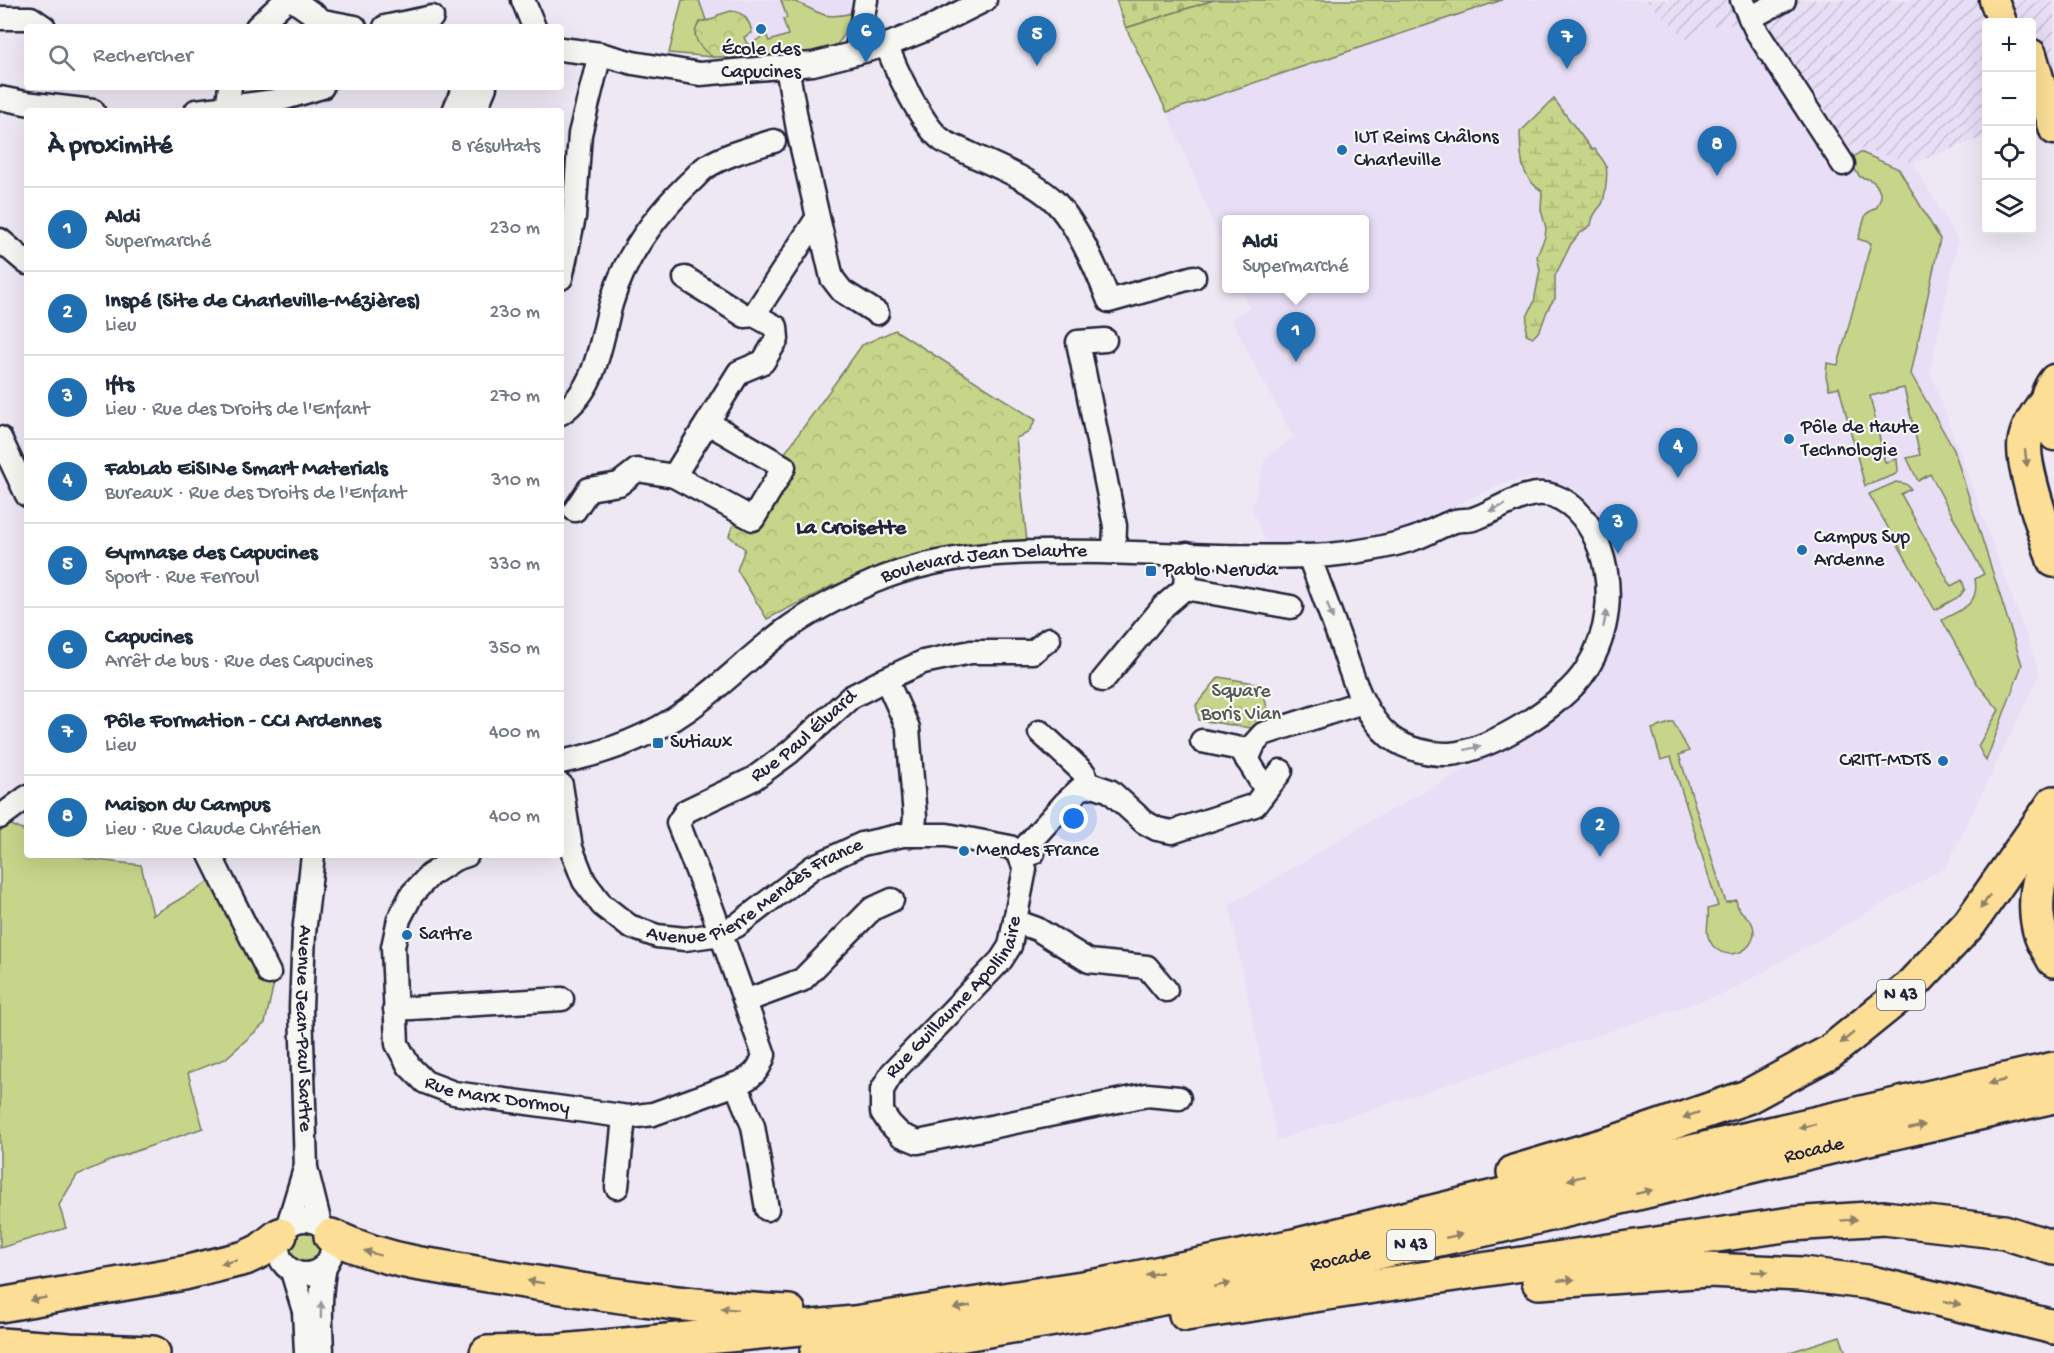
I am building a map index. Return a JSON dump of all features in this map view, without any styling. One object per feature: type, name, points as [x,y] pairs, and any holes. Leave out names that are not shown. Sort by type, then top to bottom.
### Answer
[{"type":"highway","points":[[2049,392],[2027,435],[2025,461],[2054,560]]},
{"type":"highway","points":[[2018,853],[2054,783]]},
{"type":"highway","points":[[2018,853],[2054,803]]},
{"type":"highway","points":[[2054,841],[2043,863],[2036,899],[2041,935],[2054,960]]},
{"type":"highway","name":"N 43","points":[[1294,1246],[1386,1210],[1615,1142],[1747,1096],[1830,1052],[1909,988],[1970,923],[2018,853]]},
{"type":"highway","name":"N 43","points":[[487,1353],[562,1351],[854,1323],[1102,1285],[1294,1246],[1490,1198],[2054,1069]]},
{"type":"highway","name":"Rocade","points":[[817,1353],[958,1335],[1096,1312],[1472,1232],[2054,1096]]},
{"type":"highway","points":[[958,1335],[1016,1337],[1803,1224],[1884,1218],[2004,1232],[2054,1248]]},
{"type":"highway","points":[[0,1305],[184,1273],[245,1258],[260,1251],[284,1230]]},
{"type":"highway","points":[[325,1242],[415,1263],[665,1303],[737,1310],[913,1315]]},
{"type":"highway","points":[[1173,1316],[1572,1279],[1708,1270],[1802,1274],[1867,1282],[2054,1327]]},
{"type":"highway","points":[[0,1345],[153,1353]]},
{"type":"main road","points":[[1994,0],[2001,18]]},
{"type":"main road","points":[[2013,0],[2020,18]]},
{"type":"main road","points":[[2036,71],[2054,130]]},
{"type":"main road","points":[[2036,107],[2054,148]]},
{"type":"main road","points":[[2049,392],[2045,420],[2054,436]]},
{"type":"street","points":[[0,13],[12,0]]},
{"type":"street","points":[[260,24],[286,0]]},
{"type":"street","points":[[293,0],[323,21],[339,24]]},
{"type":"street","points":[[523,0],[533,24]]},
{"type":"street","points":[[856,53],[866,0]]},
{"type":"street","points":[[564,49],[600,54],[633,63],[700,74],[813,64],[887,45],[927,30],[985,0]]},
{"type":"street","points":[[1784,0],[1746,9],[1757,32],[1843,164]]},
{"type":"street","points":[[399,24],[432,17]]},
{"type":"street","points":[[0,18],[31,18],[40,24]]},
{"type":"street","points":[[887,45],[892,62],[927,123],[941,140],[1031,182],[1053,199],[1066,215],[1096,268],[1109,301],[1194,277]]},
{"type":"street","points":[[564,264],[574,217],[580,134],[600,54]]},
{"type":"street","points":[[787,67],[832,278],[842,291],[877,313]]},
{"type":"street","points":[[209,108],[229,97],[275,101],[312,90]]},
{"type":"street","points":[[455,108],[463,90]]},
{"type":"street","points":[[476,108],[484,90]]},
{"type":"street","points":[[0,98],[32,107],[47,108]]},
{"type":"street","points":[[564,410],[580,397],[592,377],[612,301],[624,268],[646,232],[674,198],[705,168],[735,153],[774,141]]},
{"type":"street","points":[[754,315],[818,220]]},
{"type":"street","points":[[0,240],[24,260]]},
{"type":"street","points":[[674,476],[739,372],[762,362],[777,339],[776,327],[754,315],[745,316],[686,278]]},
{"type":"street","points":[[1105,340],[1078,342],[1115,526],[1114,552]]},
{"type":"street","points":[[574,510],[589,489],[619,484],[637,470],[674,476],[753,519],[784,467],[708,423]]},
{"type":"street","points":[[0,438],[24,489]]},
{"type":"street","name":"Boulevard Jean Delautre","points":[[564,761],[591,756],[639,738],[684,713],[785,630],[826,603],[877,580],[925,564],[972,555],[1027,551],[1309,556],[1369,551],[1416,538],[1456,520],[1472,520],[1514,500],[1537,494],[1552,495],[1570,504],[1585,520],[1597,542],[1605,565],[1609,594],[1605,622],[1596,652],[1585,672],[1554,705],[1482,746],[1450,754],[1415,750],[1389,736],[1376,722],[1363,702]]},
{"type":"street","points":[[1102,680],[1164,606],[1185,588],[1187,554]]},
{"type":"street","points":[[1247,760],[1254,744],[1263,734],[1363,702],[1309,556]]},
{"type":"street","points":[[1185,588],[1291,607]]},
{"type":"street","name":"Rue Paul Éluard","points":[[720,932],[678,823],[686,811],[753,779],[790,752],[851,697],[886,679],[923,662],[971,652],[1033,652],[1049,639]]},
{"type":"street","points":[[886,679],[908,728],[915,817],[913,835]]},
{"type":"street","points":[[1040,732],[1084,772],[1087,787]]},
{"type":"street","points":[[1202,741],[1241,749],[1266,790]]},
{"type":"street","points":[[1030,853],[1065,802],[1080,789],[1093,785],[1110,790],[1144,822],[1157,830],[1172,832],[1255,805],[1281,771]]},
{"type":"street","points":[[0,817],[24,798]]},
{"type":"street","name":"Avenue Pierre Mendès France","points":[[564,822],[566,848],[584,881],[602,905],[629,926],[657,936],[685,939],[714,935],[736,926],[813,867],[862,844],[913,835],[947,835],[974,839],[1030,853]]},
{"type":"street","name":"Rue Guillaume Apollinaire","points":[[1030,853],[1010,946],[1001,960],[892,1073],[882,1090],[882,1112],[901,1135],[918,1142],[1147,1095],[1179,1098]]},
{"type":"street","points":[[212,858],[269,973]]},
{"type":"street","name":"Avenue Jean-Paul Sartre","points":[[313,858],[304,933],[301,1027],[306,1168],[325,1242]]},
{"type":"street","name":"Rue Marx Dormoy","points":[[458,858],[430,875],[412,894],[399,919],[393,947],[397,1044],[409,1066],[425,1082],[454,1093],[624,1117],[653,1114],[749,1079],[760,1068],[764,1055],[720,932]]},
{"type":"street","points":[[745,1001],[802,980],[872,909],[892,900]]},
{"type":"street","points":[[1015,921],[1037,929],[1089,961],[1148,967],[1166,990]]},
{"type":"street","points":[[395,1009],[562,999]]},
{"type":"street","points":[[736,1084],[753,1126],[767,1209]]},
{"type":"street","points":[[617,1187],[624,1117]]},
{"type":"street","name":"Avenue Jean-Paul Sartre","points":[[284,1230],[306,1168]]},
{"type":"street","points":[[306,1353],[304,1311],[292,1271],[281,1260],[278,1243],[284,1230],[304,1219],[325,1242],[321,1316],[322,1353]]},
{"type":"street","points":[[292,1271],[309,1274],[325,1242]]},
{"type":"shaded area","name":"École des Capucines","points":[[682,0],[856,0],[844,34],[834,46],[797,54],[725,58],[669,53]]},
{"type":"shaded area","name":"Campus Sup Ardenne","points":[[1502,0],[1646,0],[1692,44],[1712,26],[1767,22],[1849,145],[1913,163],[1958,241],[1930,371],[2040,674],[1946,867],[1726,993],[1277,1140],[1229,904],[1250,894],[1365,824],[1541,728],[1571,707],[1590,686],[1601,669],[1613,642],[1619,608],[1619,582],[1597,518],[1575,490],[1543,477],[1509,481],[1449,508],[1437,548],[1305,567],[1276,567],[1252,509],[1265,459],[1293,437],[1231,319],[1249,308],[1243,293],[1369,293],[1369,215],[1222,215],[1222,243],[1167,112]]},
{"type":"shaded area","points":[[1646,0],[2054,0],[2054,112],[2036,119],[2036,18],[1982,18],[1982,137],[1913,163],[1849,145],[1767,22],[1712,26],[1692,44]]},
{"type":"green space","points":[[682,0],[699,0],[706,20],[698,24],[695,34],[713,57],[669,53]]},
{"type":"green space","points":[[781,0],[791,1],[829,16],[851,13],[845,32],[837,44],[816,52],[744,57],[747,44],[751,44],[766,34],[769,41],[788,35],[783,19],[787,18]]},
{"type":"green space","points":[[1116,0],[1214,0],[1126,28]]},
{"type":"green space","points":[[1214,0],[1502,0],[1167,112],[1126,28]]},
{"type":"green space","points":[[731,11],[743,15],[751,29],[752,33],[744,37],[747,44],[744,57],[713,57],[697,42],[695,32],[700,22],[714,19],[718,15]]},
{"type":"green space","points":[[1554,99],[1592,150],[1595,149],[1604,162],[1607,169],[1606,185],[1602,204],[1591,225],[1571,244],[1555,276],[1555,299],[1548,308],[1540,329],[1533,337],[1526,334],[1527,317],[1534,302],[1540,270],[1537,256],[1545,237],[1546,228],[1541,210],[1542,191],[1525,173],[1520,132]]},
{"type":"green space","points":[[1860,152],[1899,169],[1940,239],[1911,374],[1954,450],[2022,665],[1986,761],[1978,746],[1999,710],[1978,685],[1942,620],[1972,601],[1976,588],[1975,579],[1984,574],[1930,474],[1918,481],[1907,458],[1920,455],[1904,388],[1870,396],[1885,462],[1897,459],[1898,472],[1865,486],[1839,387],[1829,389],[1826,376],[1827,363],[1838,365],[1871,243],[1858,239],[1866,214],[1877,207],[1881,197],[1875,183],[1860,177],[1849,161]]},
{"type":"green space","points":[[895,330],[1036,420],[1028,433],[1016,438],[1027,542],[943,553],[832,586],[767,619],[737,570],[745,549],[729,536],[734,524],[755,531],[795,468],[782,457],[862,345]]},
{"type":"green space","points":[[1896,482],[1906,484],[1911,489],[1901,494],[1951,586],[1962,580],[1965,589],[1960,596],[1935,610],[1869,494]]},
{"type":"green space","name":"Square Boris Vian","points":[[1219,677],[1260,684],[1270,716],[1251,728],[1199,720],[1196,705]]},
{"type":"green space","points":[[1673,722],[1689,751],[1679,755],[1726,903],[1736,900],[1738,908],[1751,921],[1754,928],[1752,940],[1748,946],[1735,953],[1721,952],[1715,948],[1708,937],[1708,909],[1718,906],[1671,757],[1661,760],[1652,729]]},
{"type":"green space","points":[[0,817],[24,831],[24,858],[85,858],[141,865],[153,915],[222,874],[274,983],[265,1023],[225,1059],[188,1073],[203,1128],[116,1158],[77,1175],[59,1205],[66,1228],[0,1248]]},
{"type":"green space","points":[[306,1230],[318,1235],[323,1247],[318,1259],[306,1264],[294,1259],[289,1247],[294,1235]]},
{"type":"green space","points":[[1840,1336],[1846,1353],[1787,1353]]},
{"type":"place","name":"École des Capucines","points":[[761,29]]},
{"type":"place","name":"Capucines","points":[[866,63]]},
{"type":"place","name":"Gymnase des Capucines","points":[[1037,66]]},
{"type":"place","name":"Pôle Formation - CCI Ardennes","points":[[1567,69]]},
{"type":"place","name":"IUT Reims Châlons Charleville","points":[[1342,150]]},
{"type":"place","name":"Maison du Campus","points":[[1717,176]]},
{"type":"place","name":"Aldi","points":[[1296,362]]},
{"type":"place","name":"Pôle de Haute Technologie","points":[[1789,439]]},
{"type":"place","name":"FabLab EiSINe Smart Materials","points":[[1678,478]]},
{"type":"place","name":"Campus Sup Ardenne","points":[[1802,550]]},
{"type":"place","name":"Ifts","points":[[1618,554]]},
{"type":"place","name":"Pablo Neruda","points":[[1151,571]]},
{"type":"place","name":"Sutiaux","points":[[658,743]]},
{"type":"place","name":"CRITT-MDTS","points":[[1943,761]]},
{"type":"place","name":"Mendes France","points":[[964,851]]},
{"type":"place","name":"Inspé (Site de Charleville-Mézières)","points":[[1600,857]]},
{"type":"place","name":"Sartre","points":[[407,935]]},
{"type":"district","name":"La Croisette","points":[[851,529]]}]
